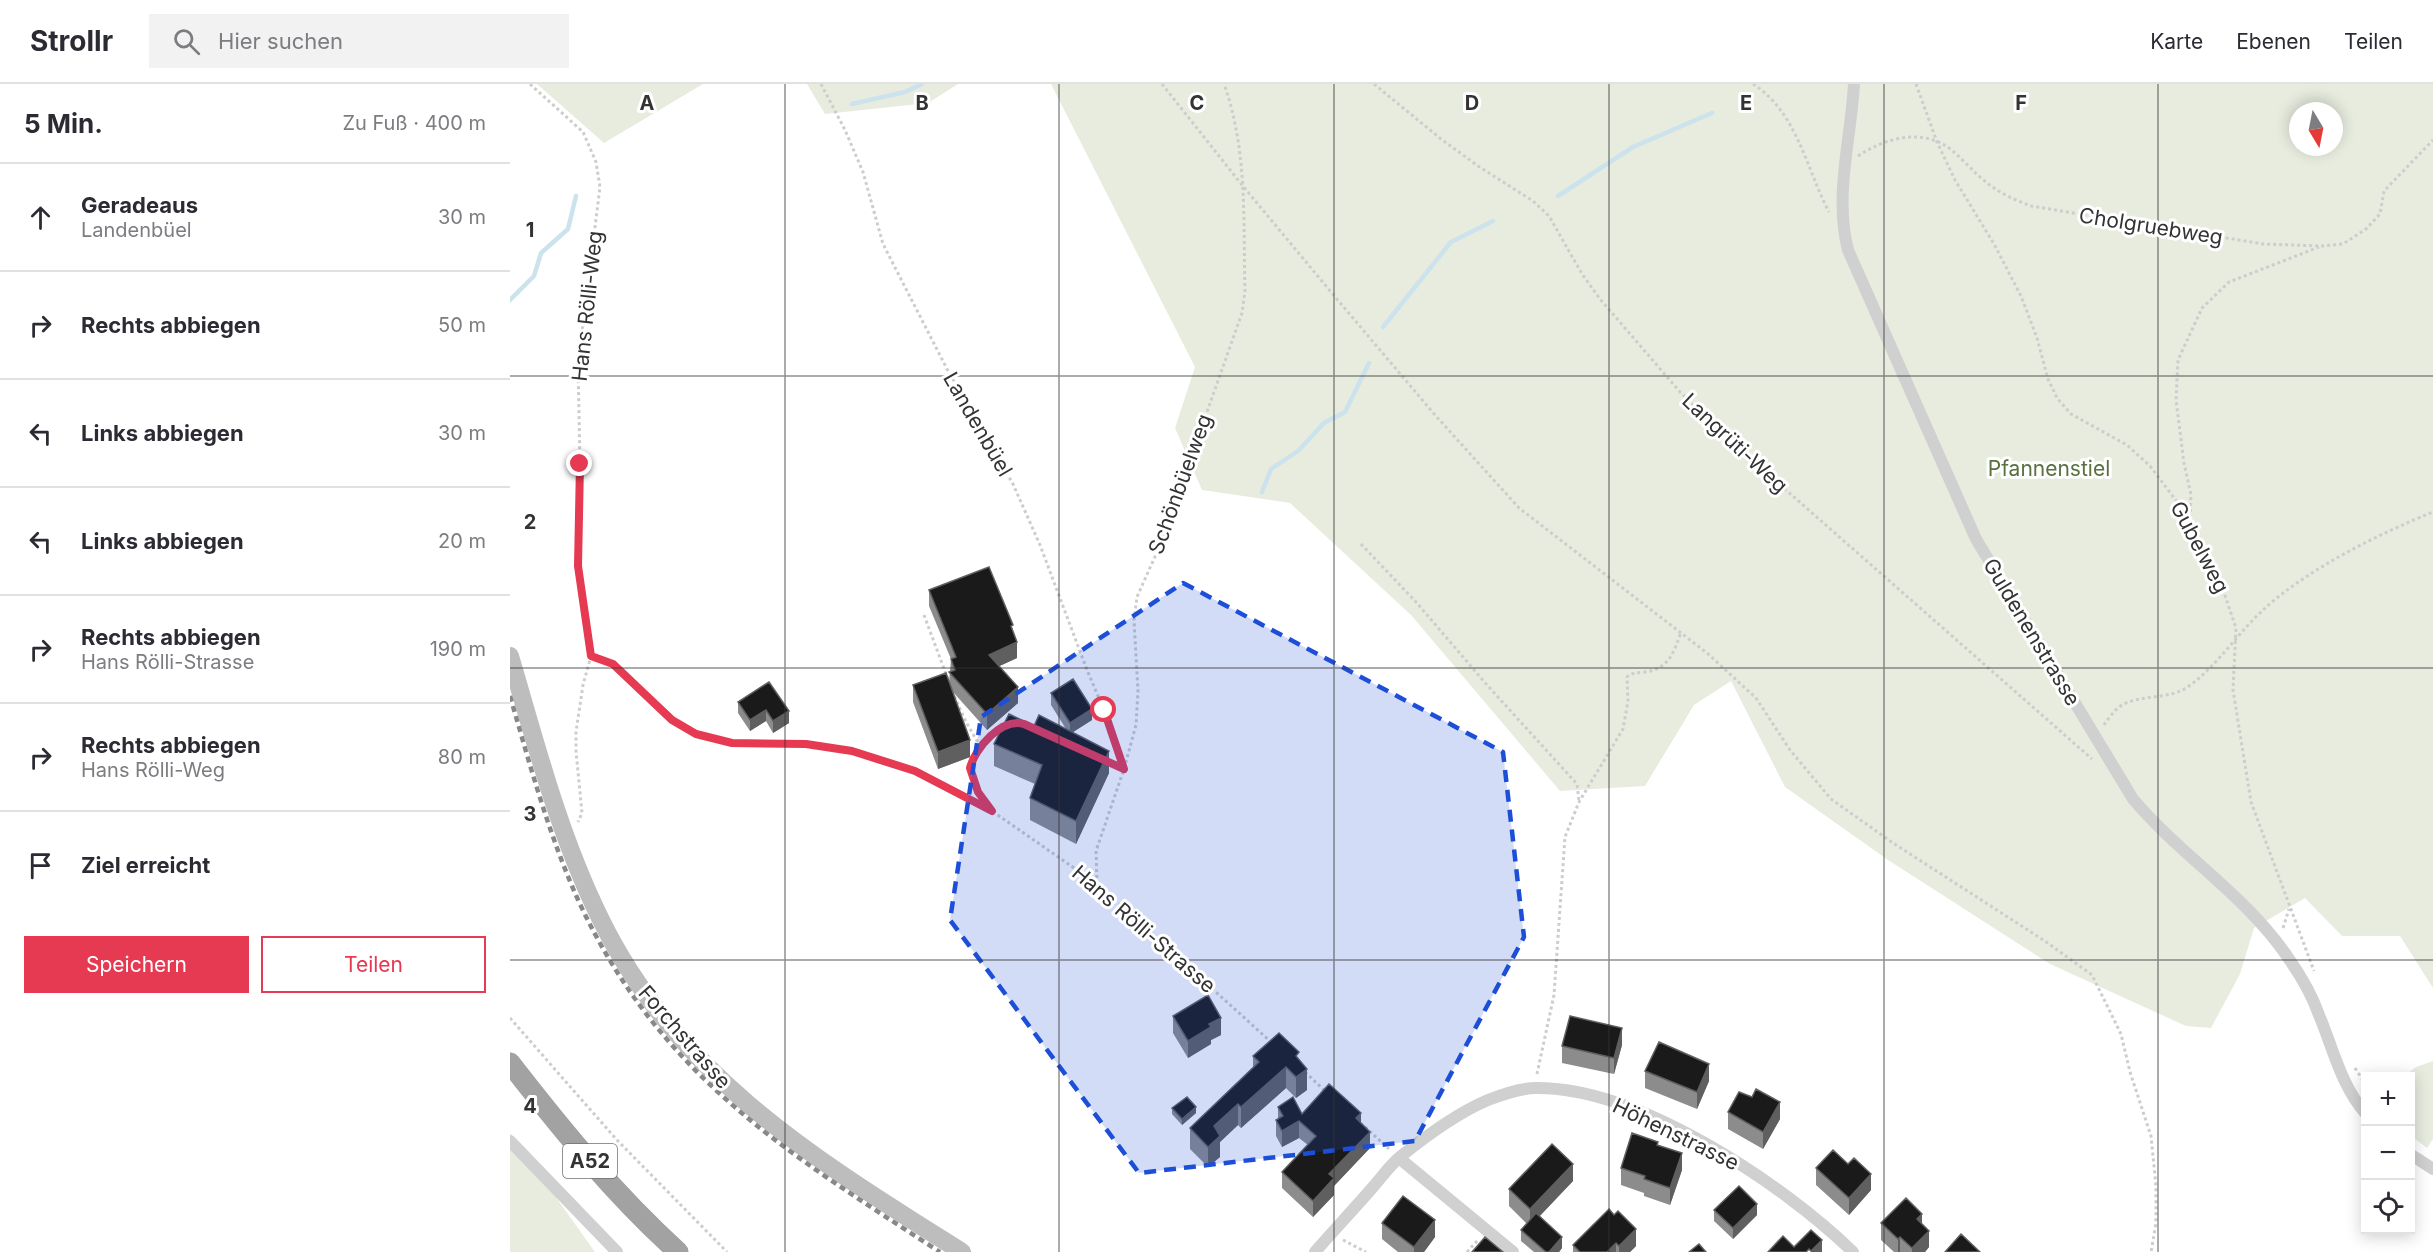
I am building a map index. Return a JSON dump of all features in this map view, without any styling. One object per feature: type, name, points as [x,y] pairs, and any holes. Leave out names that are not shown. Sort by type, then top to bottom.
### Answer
[{"type":"highway","name":"A52","points":[[510,1064],[606,1180],[634,1211],[678,1252]]},
{"type":"highway","name":"A52","points":[[510,1087],[601,1196],[656,1252]]},
{"type":"main road","name":"Forchstrasse","points":[[510,656],[564,831],[586,889],[616,949],[652,1003],[692,1052],[736,1096],[803,1147],[962,1252]]},
{"type":"street","name":"Guldenenstrasse","points":[[1854,84],[1842,195],[1844,234],[1862,284],[1976,539],[2122,783],[2150,819],[2263,924],[2304,983],[2347,1084],[2361,1106]]},
{"type":"street","name":"Höhenstrasse","points":[[1316,1252],[1399,1158],[1453,1120],[1488,1100],[1534,1088],[1576,1092],[1616,1103],[1658,1120],[1722,1152],[1778,1188],[1853,1252]]},
{"type":"street","points":[[510,1140],[617,1252]]},
{"type":"street","points":[[2415,1157],[2433,1169]]},
{"type":"street","points":[[1399,1158],[1514,1252]]},
{"type":"path","name":"Hans Rölli-Weg","points":[[530,84],[583,132],[596,162],[600,187],[578,364],[580,464],[578,566],[591,656],[583,685],[576,732],[582,817],[576,824],[564,831]]},
{"type":"path","name":"Landenbüel","points":[[821,84],[845,130],[863,172],[883,244],[946,369],[1013,484],[1036,534],[1104,710],[1124,769]]},
{"type":"path","points":[[1162,84],[1242,185],[1435,415],[1519,508],[1681,632],[1756,698],[1790,750],[1830,799],[1893,843],[2045,941],[2092,975],[2121,1034],[2151,1136],[2156,1186],[2156,1223],[2151,1252]]},
{"type":"path","name":"Schönbüelweg","points":[[1097,884],[1096,851],[1133,741],[1138,709],[1134,620],[1137,597],[1173,516],[1242,313],[1245,291],[1238,131],[1224,84]]},
{"type":"path","name":"Langrüti-Weg","points":[[1374,84],[1469,159],[1518,190],[1541,208],[1558,229],[1581,274],[1680,392],[1737,447],[2097,763]]},
{"type":"path","points":[[1753,84],[1771,97],[1787,120],[1828,211],[1844,234]]},
{"type":"path","name":"Gubelweg","points":[[1916,84],[1937,142],[1955,180],[1994,244],[2021,296],[2037,338],[2048,379],[2057,398],[2071,414],[2082,422],[2114,437],[2138,454],[2164,484],[2190,519],[2226,594],[2234,617],[2236,638],[2234,690],[2250,802],[2316,977]]},
{"type":"path","name":"Cholgruebweg","points":[[1846,164],[1873,147],[1900,138],[1913,137],[1937,142],[1954,152],[1988,184],[2016,201],[2031,206],[2262,244],[2322,246],[2343,244],[2366,229],[2380,214],[2384,190],[2433,140]]},
{"type":"path","points":[[2190,519],[2191,495],[2184,463],[2176,400],[2178,360],[2202,308],[2229,282],[2322,246]]},
{"type":"path","points":[[2095,736],[2112,715],[2126,704],[2173,693],[2189,686],[2262,611],[2304,580],[2380,534],[2433,512]]},
{"type":"path","points":[[1361,544],[1416,602],[1487,685],[1577,784],[1579,802]]},
{"type":"path","points":[[924,615],[959,709],[980,746]]},
{"type":"path","points":[[1534,1088],[1554,995],[1565,837],[1579,802],[1623,729],[1628,701],[1627,677],[1631,673],[1656,671],[1671,658],[1681,632]]},
{"type":"path","name":"Hans Rölli-Strasse","points":[[591,656],[613,664],[672,720],[696,734],[732,743],[806,744],[852,751],[915,771],[992,811],[1097,884],[1275,1045]]},
{"type":"path","points":[[992,811],[978,792],[971,774],[972,762],[980,746],[1010,724]]},
{"type":"path","points":[[1104,760],[1124,769]]},
{"type":"path","points":[[2278,945],[2289,908]]},
{"type":"path","points":[[510,1018],[616,1139],[728,1252]]},
{"type":"path","points":[[1301,1069],[1328,1093]]},
{"type":"path","points":[[1363,1126],[1399,1158]]},
{"type":"path","points":[[1331,1234],[1366,1252]]},
{"type":"highlighted area","points":[[1183,583],[1503,752],[1524,937],[1415,1141],[1139,1173],[950,920],[981,717]]},
{"type":"green space","points":[[537,84],[703,84],[604,143]]},
{"type":"green space","points":[[807,84],[958,84],[928,103],[825,114]]},
{"type":"green space","name":"Pfannenstiel","points":[[1051,84],[2433,84],[2433,988],[2400,936],[2342,936],[2305,898],[2254,928],[2240,974],[2211,1028],[2186,1026],[2050,964],[1888,860],[1785,787],[1731,681],[1694,705],[1645,786],[1560,791],[1411,615],[1290,503],[1202,490],[1175,428],[1195,367]]},
{"type":"green space","points":[[2433,1061],[2433,1139],[2427,1148],[2415,1139],[2415,1072],[2409,1072]]},
{"type":"green space","points":[[510,1133],[595,1252],[510,1252]]},
{"type":"building","points":[[989,567],[1013,625],[1011,626],[1017,642],[989,655],[1018,687],[987,714],[949,672],[955,670],[951,659],[956,657],[929,590]]},
{"type":"building","points":[[946,673],[970,740],[938,752],[913,685]]},
{"type":"building","points":[[1073,679],[1092,709],[1070,723],[1051,693]]},
{"type":"building","points":[[769,682],[789,711],[773,721],[766,710],[750,720],[738,702]]},
{"type":"building","points":[[1009,714],[1034,726],[1039,715],[1109,751],[1076,821],[1030,798],[1042,765],[994,744]]},
{"type":"building","points":[[1208,995],[1221,1018],[1209,1024],[1211,1027],[1188,1041],[1173,1016]]},
{"type":"building","points":[[1570,1016],[1622,1028],[1614,1058],[1562,1046]]},
{"type":"building","points":[[1279,1033],[1299,1052],[1296,1056],[1307,1069],[1296,1077],[1286,1067],[1241,1107],[1238,1104],[1214,1126],[1220,1136],[1208,1147],[1190,1128],[1259,1062],[1253,1056]]},
{"type":"building","points":[[1659,1042],[1709,1064],[1697,1092],[1645,1071]]},
{"type":"building","points":[[1329,1084],[1361,1113],[1356,1118],[1370,1132],[1329,1174],[1334,1178],[1313,1201],[1282,1172],[1316,1136],[1299,1121],[1282,1131],[1276,1120],[1283,1116],[1278,1107],[1293,1097],[1302,1114]]},
{"type":"building","points":[[1756,1089],[1780,1102],[1763,1132],[1728,1112],[1739,1092],[1752,1097]]},
{"type":"building","points":[[1187,1097],[1196,1107],[1182,1119],[1172,1108]]},
{"type":"building","points":[[1632,1133],[1658,1142],[1657,1145],[1682,1153],[1670,1188],[1621,1168]]},
{"type":"building","points":[[1552,1144],[1573,1164],[1530,1209],[1509,1189]]},
{"type":"building","points":[[1833,1150],[1848,1164],[1854,1158],[1871,1174],[1849,1198],[1816,1168]]},
{"type":"building","points":[[1739,1186],[1757,1204],[1733,1228],[1714,1210]]},
{"type":"building","points":[[1403,1196],[1435,1220],[1414,1247],[1382,1223]]},
{"type":"building","points":[[1906,1198],[1922,1214],[1917,1219],[1929,1231],[1912,1248],[1881,1223]]},
{"type":"building","points":[[1609,1209],[1614,1215],[1618,1211],[1636,1229],[1619,1246],[1616,1243],[1607,1252],[1580,1252],[1573,1245]]},
{"type":"building","points":[[1536,1213],[1562,1237],[1549,1252],[1546,1252],[1521,1230]]},
{"type":"building","points":[[1811,1230],[1822,1240],[1811,1251],[1809,1249],[1806,1252],[1768,1252],[1783,1236],[1794,1247]]},
{"type":"building","points":[[1961,1234],[1980,1252],[1945,1252]]},
{"type":"building","points":[[1485,1237],[1503,1252],[1472,1252]]},
{"type":"building","points":[[1699,1244],[1706,1252],[1689,1252]]},
{"type":"waterway","points":[[852,104],[905,92],[922,84]]},
{"type":"waterway","points":[[1558,196],[1633,147],[1712,113]]},
{"type":"waterway","points":[[510,300],[534,276],[541,253],[568,229],[576,196]]},
{"type":"waterway","points":[[1383,327],[1451,242],[1493,221]]},
{"type":"waterway","points":[[1262,492],[1271,469],[1298,451],[1324,423],[1345,412],[1369,363]]},
{"type":"railway","points":[[510,696],[549,826],[568,877],[611,963],[648,1016],[688,1063],[732,1105],[779,1143],[830,1180],[940,1252]]},
{"type":"route","points":[[580,464],[578,566],[591,656],[613,664],[672,720],[696,734],[732,743],[806,744],[852,751],[915,771],[992,811],[973,783],[970,768],[980,746],[988,738],[1016,722],[1124,769],[1104,710]]}]
